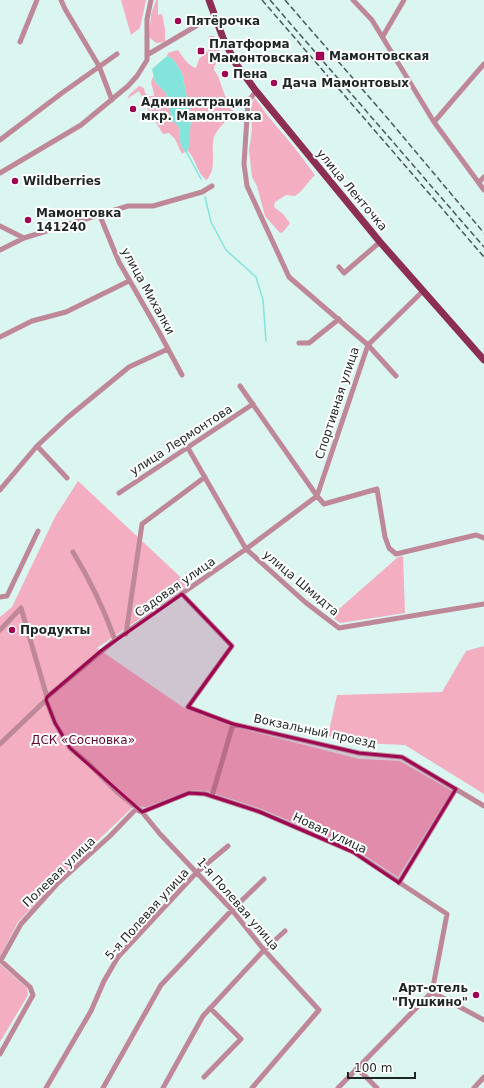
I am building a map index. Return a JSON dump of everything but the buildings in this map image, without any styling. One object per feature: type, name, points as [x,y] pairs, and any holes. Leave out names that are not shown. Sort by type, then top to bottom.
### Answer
[{"type":"main road","name":"улица Ленточка","points":[[209,2],[236,64],[256,91],[380,242],[484,360]]},
{"type":"street","points":[[20,42],[37,0]]},
{"type":"street","points":[[61,0],[64,9],[99,66],[112,100]]},
{"type":"street","points":[[0,173],[81,124],[112,100],[137,76],[145,64],[147,55],[146,26],[151,0]]},
{"type":"street","points":[[353,0],[372,20],[434,122],[484,190]]},
{"type":"street","points":[[383,36],[404,0]]},
{"type":"street","points":[[147,55],[201,23]]},
{"type":"street","points":[[0,140],[117,54]]},
{"type":"street","points":[[434,122],[484,64]]},
{"type":"street","points":[[256,91],[248,102],[244,164],[247,186],[289,277],[368,345],[396,376]]},
{"type":"street","points":[[479,182],[484,177]]},
{"type":"street","points":[[0,250],[24,238],[100,216],[128,206],[153,206],[202,192],[212,186]]},
{"type":"street","name":"улица Михалки","points":[[100,216],[118,262],[182,375]]},
{"type":"street","points":[[0,226],[24,238]]},
{"type":"street","points":[[339,267],[344,273],[380,242]]},
{"type":"street","points":[[0,337],[32,321],[66,312],[130,281]]},
{"type":"street","name":"Спортивная улица","points":[[317,496],[368,345],[424,291]]},
{"type":"street","points":[[299,343],[309,343],[339,319]]},
{"type":"street","points":[[0,490],[37,446],[67,418],[129,367],[168,349]]},
{"type":"street","points":[[240,386],[324,504],[377,489],[385,537],[389,548],[396,554],[476,535],[484,538]]},
{"type":"street","name":"улица Лермонтова","points":[[119,492],[254,404]]},
{"type":"street","points":[[37,446],[67,478]]},
{"type":"street","name":"улица Шмидта","points":[[188,448],[246,549],[305,602],[339,628],[484,604]]},
{"type":"street","points":[[126,634],[142,524],[205,478]]},
{"type":"street","name":"Садовая улица","points":[[0,744],[46,699],[115,640],[126,634],[246,549],[317,496]]},
{"type":"street","points":[[0,597],[7,596],[38,531]]},
{"type":"street","points":[[73,552],[87,575],[109,622],[115,640]]},
{"type":"street","name":"Вокзальный проезд","points":[[182,594],[232,646],[188,707],[232,724],[359,753],[402,756],[484,806]]},
{"type":"street","name":"1-я Полевая улица","points":[[0,630],[21,608],[46,699],[55,723],[70,748],[89,764],[117,792],[142,812],[160,834],[232,910],[264,950],[319,1010],[252,1088]]},
{"type":"street","points":[[212,796],[232,724]]},
{"type":"street","points":[[399,883],[456,789]]},
{"type":"street","name":"Новая улица","points":[[142,812],[189,793],[205,794],[260,812],[353,852],[447,914],[432,992]]},
{"type":"street","name":"Полевая улица","points":[[0,960],[21,924],[57,884],[110,836],[136,809],[142,812]]},
{"type":"street","name":"5-я Полевая улица","points":[[46,1088],[91,1011],[104,980],[118,957],[197,872],[228,846]]},
{"type":"street","points":[[104,1088],[161,985],[232,910],[264,879]]},
{"type":"street","points":[[163,1088],[203,1016],[264,950],[285,931]]},
{"type":"street","points":[[0,960],[30,986],[33,995],[0,1054]]},
{"type":"street","points":[[338,1088],[432,992],[484,1020]]},
{"type":"street","points":[[204,1077],[241,1039],[210,1008]]},
{"type":"street","points":[[356,1068],[377,1088]]},
{"type":"street","points":[[474,1088],[484,1077]]},
{"type":"highlighted area","points":[[182,594],[232,646],[188,707],[233,724],[359,753],[402,757],[456,789],[399,883],[353,852],[260,812],[205,794],[189,793],[142,812],[70,748],[55,723],[46,700],[47,697],[102,650]]},
{"type":"green space","points":[[121,0],[146,0],[140,28],[131,35]]},
{"type":"green space","points":[[156,0],[158,0],[158,15],[162,14],[165,29],[165,42],[156,43],[149,37],[151,14]]},
{"type":"green space","points":[[209,36],[214,36],[220,52],[214,70],[218,76],[225,96],[229,99],[234,109],[214,137],[212,171],[206,180],[200,173],[188,151],[191,118],[182,73],[173,59],[167,56],[168,53],[178,50],[188,63],[196,68],[199,59],[209,50]]},
{"type":"green space","points":[[154,76],[155,82],[166,93],[172,120],[179,127],[180,143],[185,152],[182,154],[175,139],[169,133],[163,134],[147,108],[139,91],[127,99],[139,86],[144,88],[145,93],[149,96],[154,96],[151,81]]},
{"type":"green space","points":[[255,98],[315,175],[295,196],[286,195],[275,202],[274,207],[283,214],[290,223],[283,232],[280,233],[265,216],[257,186],[252,177],[249,150],[252,130],[251,105]]},
{"type":"green space","name":"ДСК «Сосновка»","points":[[78,481],[189,585],[97,648],[184,708],[231,726],[359,759],[400,761],[452,791],[398,877],[355,849],[262,809],[207,791],[190,790],[146,807],[134,806],[70,867],[18,922],[0,957],[0,617],[12,607],[55,517]]},
{"type":"green space","points":[[403,556],[405,613],[340,623],[331,616],[398,557]]},
{"type":"green space","points":[[484,646],[484,794],[405,745],[362,743],[328,736],[337,695],[442,692],[466,651]]},
{"type":"green space","points":[[0,964],[27,988],[28,995],[0,1042]]},
{"type":"water","points":[[167,56],[173,59],[182,73],[191,118],[187,153],[180,143],[179,127],[172,121],[166,93],[155,82],[152,69]]},
{"type":"waterway","points":[[187,153],[201,179]]},
{"type":"waterway","points":[[205,197],[211,222],[226,250],[256,277],[263,300],[266,341]]},
{"type":"railway","points":[[262,0],[484,257]]},
{"type":"railway","points":[[270,0],[484,247]]},
{"type":"railway","points":[[285,0],[484,233]]},
{"type":"place","name":"Пятёрочка","points":[[178,21]]},
{"type":"place","name":"Платформа Мамонтовская","points":[[201,51]]},
{"type":"place","name":"Мамонтовская","points":[[320,56]]},
{"type":"place","name":"Пена","points":[[225,74]]},
{"type":"place","name":"Дача Мамонтовых","points":[[274,83]]},
{"type":"place","name":"Администрация мкр. Мамонтовка","points":[[133,109]]},
{"type":"place","name":"Wildberries","points":[[15,181]]},
{"type":"place","name":"Мамонтовка 141240","points":[[28,220]]},
{"type":"place","name":"Продукты","points":[[12,630]]},
{"type":"place","name":"Арт-отель \"Пушкино\"","points":[[476,995]]}]
